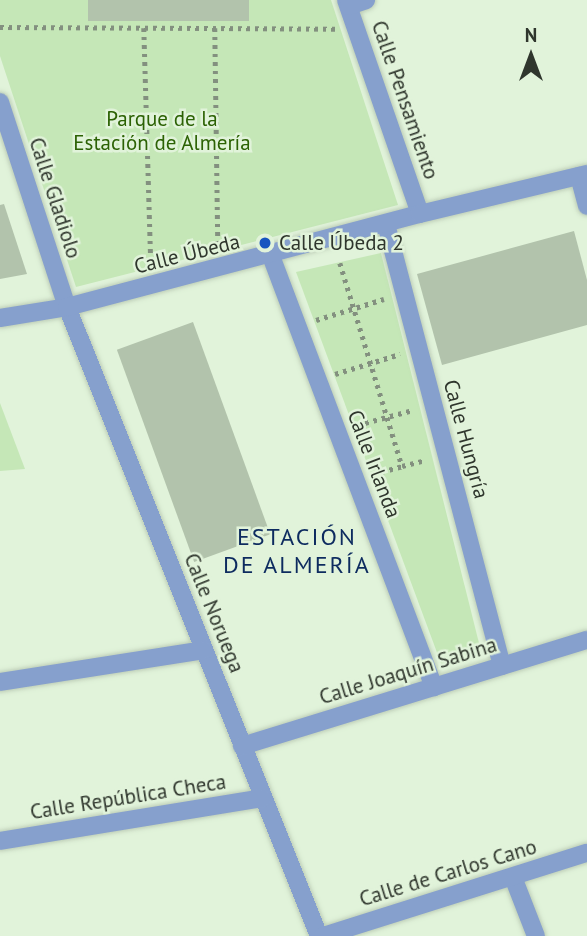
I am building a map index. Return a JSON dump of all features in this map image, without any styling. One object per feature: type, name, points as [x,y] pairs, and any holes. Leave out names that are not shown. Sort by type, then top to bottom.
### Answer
[{"type":"street","points":[[347,3],[366,0]]},
{"type":"street","name":"Calle Pensamiento","points":[[347,3],[420,214]]},
{"type":"street","name":"Calle Gladiolo","points":[[0,102],[67,307]]},
{"type":"street","points":[[583,175],[587,206]]},
{"type":"street","name":"Calle Úbeda","points":[[0,317],[67,307],[271,256],[420,214],[583,175]]},
{"type":"street","name":"Calle Hungría","points":[[386,224],[502,666]]},
{"type":"street","name":"Calle Irlanda","points":[[271,256],[434,687]]},
{"type":"street","name":"Calle Noruega","points":[[67,307],[242,746],[321,936]]},
{"type":"street","name":"Calle Joaquín Sabina","points":[[242,746],[587,640]]},
{"type":"street","points":[[0,682],[204,650]]},
{"type":"street","name":"Calle República Checa","points":[[0,841],[263,798]]},
{"type":"street","name":"Calle de Carlos Cano","points":[[321,936],[587,853]]},
{"type":"street","points":[[513,877],[536,936]]},
{"type":"path","points":[[0,27],[341,29]]},
{"type":"path","points":[[144,28],[151,268]]},
{"type":"path","points":[[215,29],[218,251]]},
{"type":"path","points":[[340,263],[402,466]]},
{"type":"path","points":[[314,321],[392,297]]},
{"type":"path","points":[[334,374],[406,352]]},
{"type":"path","points":[[353,426],[420,408]]},
{"type":"path","points":[[371,475],[432,458]]},
{"type":"green space","name":"Parque de la Estación de Almería","points":[[0,0],[331,0],[398,205],[76,287],[0,56]]},
{"type":"green space","points":[[381,253],[482,655],[442,666],[296,272]]},
{"type":"green space","points":[[0,403],[25,469],[0,471]]},
{"type":"building","points":[[88,0],[249,0],[249,21],[88,21]]},
{"type":"building","points":[[4,204],[27,274],[0,279],[0,205]]},
{"type":"building","points":[[574,231],[587,280],[587,325],[442,365],[417,274]]},
{"type":"building","points":[[193,322],[270,534],[194,562],[117,350]]},
{"type":"place","name":"Calle Úbeda 2","points":[[265,243]]},
{"type":"district","name":"ESTACIÓN DE ALMERÍA","points":[[297,551]]}]
